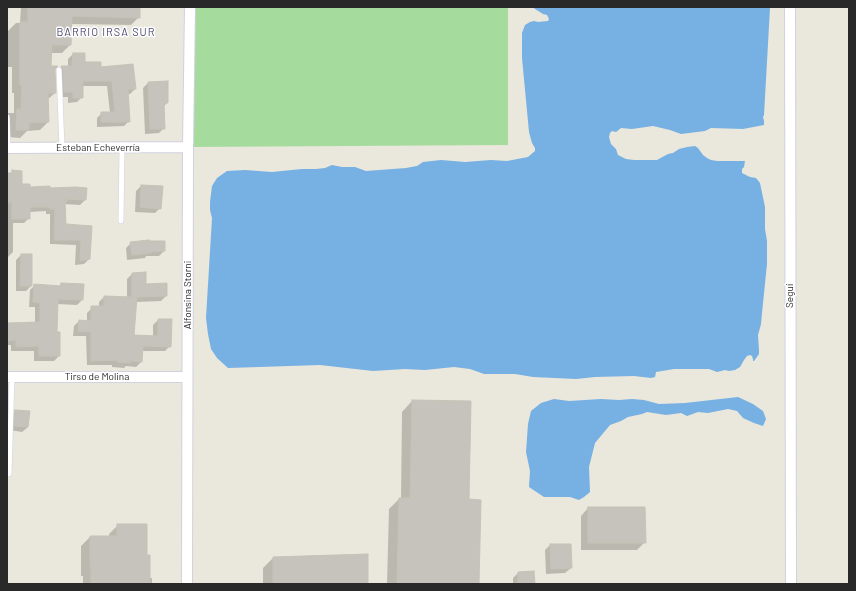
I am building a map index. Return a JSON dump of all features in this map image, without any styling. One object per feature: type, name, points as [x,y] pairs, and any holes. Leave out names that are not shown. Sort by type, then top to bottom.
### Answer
[{"type":"street","name":"Alfonsina Storni","points":[[187,584],[188,147],[190,7]]},
{"type":"street","name":"Seguí","points":[[790,7],[791,584]]},
{"type":"street","name":"Esteban Echeverría","points":[[8,148],[188,147]]},
{"type":"street","name":"Tirso de Molina","points":[[9,377],[187,377]]},
{"type":"lane","points":[[59,70],[62,148]]},
{"type":"lane","points":[[7,117],[8,148]]},
{"type":"lane","points":[[121,221],[122,148]]},
{"type":"lane","points":[[9,377],[9,474]]},
{"type":"green space","points":[[190,7],[508,7],[508,145],[188,147]]},
{"type":"water","points":[[532,7],[770,8],[763,117],[764,125],[743,129],[711,128],[705,131],[681,134],[653,126],[632,129],[621,128],[616,132],[612,131],[609,137],[611,144],[616,149],[618,155],[626,159],[657,160],[679,149],[695,146],[703,155],[711,160],[745,161],[742,173],[756,178],[760,183],[765,207],[767,264],[761,324],[758,335],[759,354],[754,361],[752,356],[747,356],[740,367],[729,371],[725,370],[717,372],[709,369],[674,369],[656,372],[655,377],[651,378],[634,376],[576,379],[533,377],[515,374],[484,374],[470,369],[454,367],[425,370],[405,369],[373,371],[320,365],[228,368],[217,358],[211,349],[206,318],[212,218],[210,202],[212,186],[217,178],[227,171],[245,170],[272,172],[325,168],[332,165],[355,167],[366,171],[406,168],[417,166],[423,162],[441,160],[465,162],[491,160],[507,161],[528,157],[535,151],[535,148],[529,132],[522,58],[522,33],[525,25],[530,22],[548,21],[549,19],[547,15]]},
{"type":"water","points":[[738,397],[753,404],[763,411],[766,419],[763,426],[743,418],[737,411],[728,409],[708,413],[698,412],[687,416],[681,413],[666,415],[647,412],[628,417],[610,425],[595,443],[589,467],[590,492],[584,497],[579,500],[570,497],[544,497],[529,487],[530,471],[526,452],[528,424],[531,411],[541,403],[554,399],[569,401],[632,399],[644,400],[659,404],[685,403]]},
{"type":"building","points":[[28,7],[140,7],[140,18],[72,16],[71,45],[52,45],[51,66],[58,66],[55,70],[56,93],[48,93],[49,122],[29,123],[29,130],[16,130],[17,109],[21,109],[22,85],[20,85],[20,22],[28,22]]},
{"type":"building","points":[[73,53],[85,53],[85,62],[101,62],[101,67],[133,64],[136,89],[128,89],[130,122],[101,122],[101,112],[115,112],[112,81],[83,81],[83,98],[73,98],[73,92],[64,92],[63,70],[61,66],[72,66]]},
{"type":"building","points":[[168,81],[168,103],[164,103],[165,129],[150,129],[148,82]]},
{"type":"building","points":[[12,170],[22,171],[22,184],[30,184],[30,187],[50,186],[50,188],[87,188],[86,200],[67,199],[67,202],[65,202],[66,224],[92,226],[90,259],[80,261],[81,240],[54,240],[55,209],[50,209],[50,207],[30,207],[30,219],[12,219],[12,202],[7,202],[7,173],[12,173]]},
{"type":"building","points":[[141,185],[163,186],[161,209],[140,207]]},
{"type":"building","points":[[149,240],[165,241],[165,251],[132,255],[130,242]]},
{"type":"building","points":[[21,254],[32,254],[32,286],[20,286]]},
{"type":"building","points":[[146,272],[146,284],[167,283],[167,296],[137,297],[134,335],[158,336],[158,319],[172,319],[171,347],[143,346],[142,362],[117,362],[117,360],[91,361],[91,332],[78,331],[79,320],[91,321],[91,306],[104,306],[104,296],[132,297],[132,273]]},
{"type":"building","points":[[61,283],[84,284],[83,300],[58,299],[57,332],[60,332],[60,356],[39,356],[39,346],[16,347],[16,340],[7,341],[7,323],[40,322],[40,303],[33,302],[34,284],[61,286]]},
{"type":"building","points":[[412,400],[471,401],[469,499],[481,500],[479,584],[397,584],[399,498],[410,498]]},
{"type":"building","points":[[15,410],[30,411],[28,427],[14,426]]},
{"type":"building","points":[[588,507],[645,507],[646,543],[588,543]]},
{"type":"building","points":[[117,524],[147,524],[147,555],[150,555],[150,584],[91,584],[90,536],[117,536]]},
{"type":"building","points":[[550,544],[571,544],[572,568],[551,569]]},
{"type":"building","points":[[368,554],[368,584],[273,584],[273,557]]},
{"type":"building","points":[[534,571],[535,584],[518,584],[518,572]]},
{"type":"district","name":"BARRIO IRSA SUR","points":[[106,32]]}]
